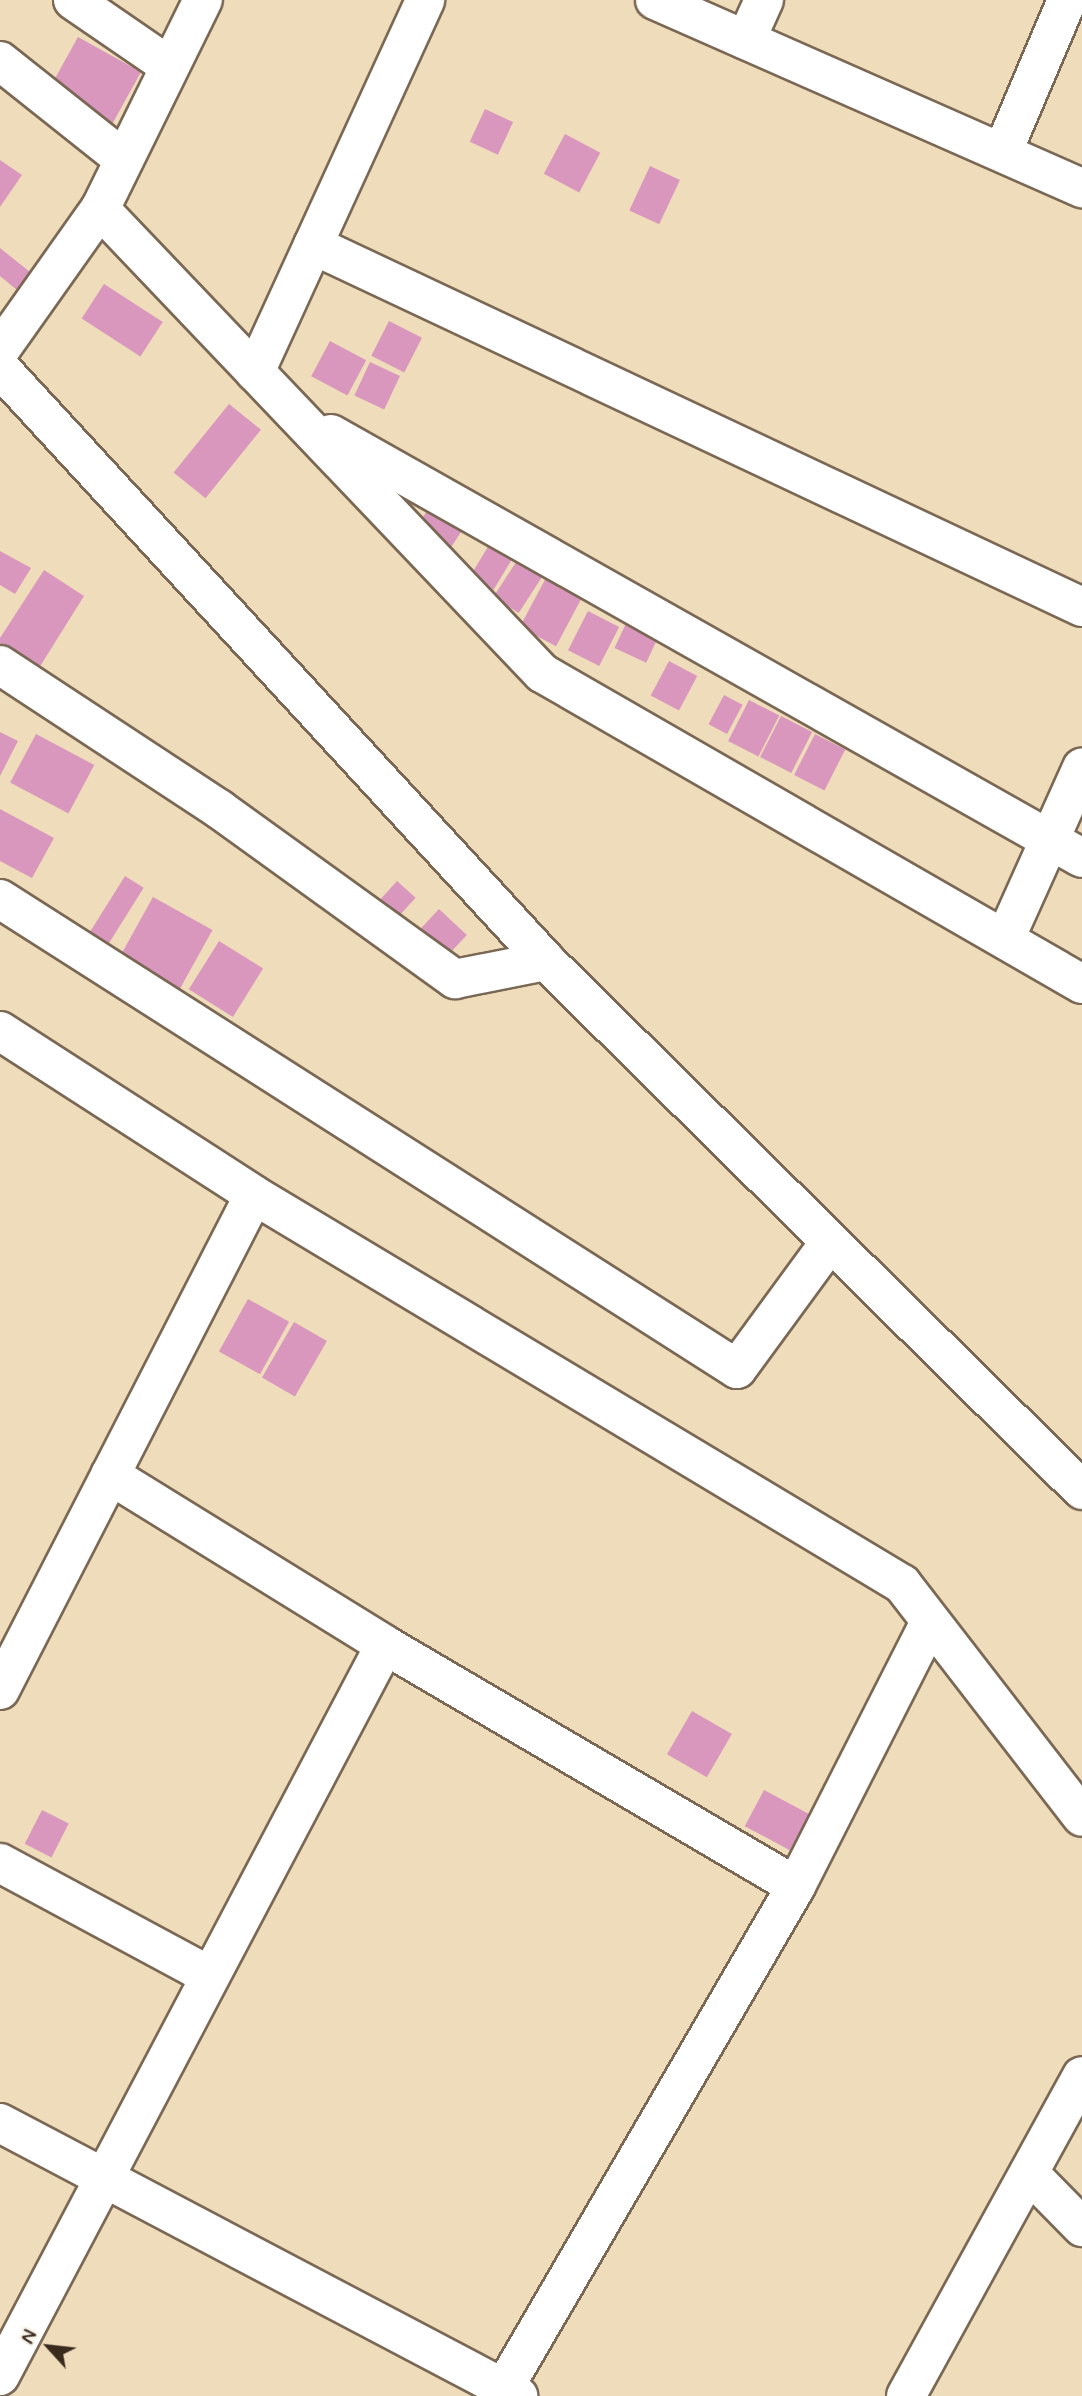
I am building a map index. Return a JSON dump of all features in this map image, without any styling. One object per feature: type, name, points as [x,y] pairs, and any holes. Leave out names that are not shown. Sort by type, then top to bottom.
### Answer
[{"type":"street","points":[[73,0],[169,66]]},
{"type":"street","points":[[0,349],[100,209],[122,159],[203,0]]},
{"type":"street","points":[[256,372],[425,0]]},
{"type":"street","points":[[655,0],[1082,188]]},
{"type":"street","points":[[746,40],[764,0]]},
{"type":"street","points":[[1003,151],[1067,0]]},
{"type":"street","points":[[0,61],[122,159]]},
{"type":"street","points":[[100,209],[542,673],[1082,984]]},
{"type":"street","points":[[313,245],[1082,607]]},
{"type":"street","points":[[0,368],[547,961],[1082,1490]]},
{"type":"street","points":[[296,414],[1082,858]]},
{"type":"street","points":[[0,665],[219,809],[455,979],[547,961]]},
{"type":"street","points":[[1005,939],[1082,768]]},
{"type":"street","points":[[0,900],[737,1368],[830,1242]]},
{"type":"street","points":[[0,1031],[254,1195],[902,1584],[1082,1817]]},
{"type":"street","points":[[0,1690],[254,1195]]},
{"type":"street","points":[[110,1475],[385,1645],[796,1886]]},
{"type":"street","points":[[0,2123],[511,2392],[796,1886],[930,1622]]},
{"type":"street","points":[[0,2376],[106,2180],[210,1976],[385,1645]]},
{"type":"street","points":[[0,1863],[210,1976]]},
{"type":"street","points":[[906,2396],[1082,2076]]},
{"type":"street","points":[[1029,2173],[1082,2227]]},
{"type":"building","points":[[78,37],[141,72],[112,124],[49,89]]},
{"type":"building","points":[[485,109],[513,122],[498,155],[470,142]]},
{"type":"building","points":[[565,134],[600,153],[579,193],[544,174]]},
{"type":"building","points":[[0,160],[22,175],[0,207]]},
{"type":"building","points":[[650,166],[680,180],[659,224],[629,210]]},
{"type":"building","points":[[0,248],[30,272],[17,290],[0,276]]},
{"type":"building","points":[[104,284],[163,322],[140,357],[82,318]]},
{"type":"building","points":[[389,321],[422,338],[404,373],[371,356]]},
{"type":"building","points":[[330,341],[366,360],[347,396],[311,376]]},
{"type":"building","points":[[370,362],[400,376],[384,409],[354,396]]},
{"type":"building","points":[[229,404],[261,430],[205,498],[174,472]]},
{"type":"building","points":[[436,497],[470,519],[450,549],[416,527]]},
{"type":"building","points":[[489,545],[512,559],[494,590],[470,576]]},
{"type":"building","points":[[0,551],[31,568],[15,594],[0,585]]},
{"type":"building","points":[[518,559],[543,575],[519,613],[493,597]]},
{"type":"building","points":[[44,570],[84,596],[39,668],[0,643],[0,638]]},
{"type":"building","points":[[548,574],[584,593],[556,646],[520,627]]},
{"type":"building","points":[[588,611],[619,627],[599,666],[568,650]]},
{"type":"building","points":[[628,619],[660,634],[646,663],[614,648]]},
{"type":"building","points":[[669,661],[697,676],[679,710],[651,695]]},
{"type":"building","points":[[724,695],[743,705],[727,734],[709,724]]},
{"type":"building","points":[[749,700],[779,715],[758,756],[728,741]]},
{"type":"building","points":[[781,716],[812,732],[791,773],[760,757]]},
{"type":"building","points":[[0,732],[18,741],[0,776]]},
{"type":"building","points":[[36,734],[94,765],[68,814],[10,783]]},
{"type":"building","points":[[815,734],[845,749],[824,790],[794,775]]},
{"type":"building","points":[[0,809],[54,838],[32,878],[0,861]]},
{"type":"building","points":[[125,876],[144,888],[107,947],[88,935]]},
{"type":"building","points":[[397,881],[416,898],[397,919],[378,902]]},
{"type":"building","points":[[153,897],[212,930],[180,989],[120,956]]},
{"type":"building","points":[[439,909],[467,935],[449,954],[421,928]]},
{"type":"building","points":[[219,941],[263,969],[233,1017],[189,989]]},
{"type":"building","points":[[248,1299],[289,1322],[260,1374],[219,1351]]},
{"type":"building","points":[[294,1322],[327,1341],[295,1396],[262,1377]]},
{"type":"building","points":[[692,1711],[732,1734],[707,1777],[667,1754]]},
{"type":"building","points":[[764,1790],[809,1814],[790,1850],[745,1826]]},
{"type":"building","points":[[42,1810],[69,1824],[51,1857],[25,1844]]}]
